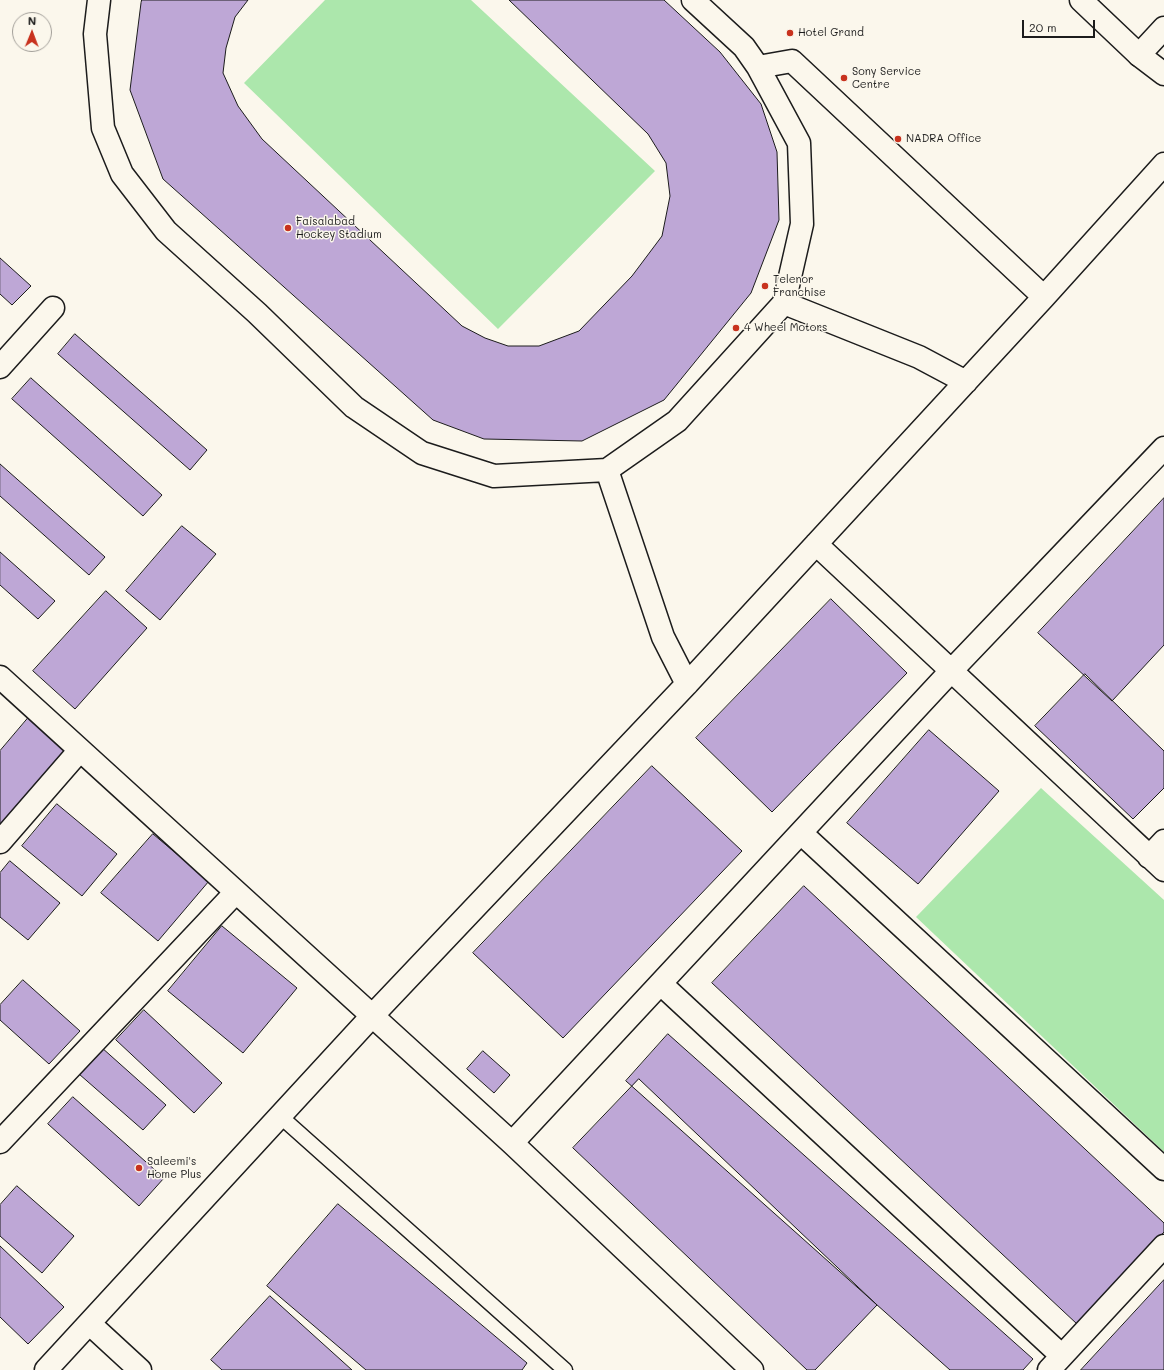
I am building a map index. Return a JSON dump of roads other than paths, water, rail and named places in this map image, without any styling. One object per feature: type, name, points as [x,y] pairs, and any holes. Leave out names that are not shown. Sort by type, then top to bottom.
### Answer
[{"type":"street","points":[[99,0],[95,34],[104,128],[122,174],[166,231],[257,313],[354,407],[422,453],[494,476],[607,470],[677,421],[784,304],[802,224],[799,143],[758,67],[744,47],[693,0]]},
{"type":"street","points":[[1082,0],[1139,55],[1164,74]]},
{"type":"street","points":[[1139,55],[1164,28]]},
{"type":"street","points":[[758,67],[792,61],[1044,297]]},
{"type":"street","points":[[59,1366],[90,1324],[280,1116],[372,1016],[687,684],[1044,297],[1164,164]]},
{"type":"street","points":[[784,304],[919,357],[966,382]]},
{"type":"street","points":[[0,367],[52,308]]},
{"type":"street","points":[[512,1143],[951,671],[1164,448]]},
{"type":"street","points":[[607,470],[663,637],[687,684]]},
{"type":"street","points":[[816,544],[951,671],[1159,856]]},
{"type":"street","points":[[0,677],[512,1143],[752,1370]]},
{"type":"street","points":[[0,842],[80,750]]},
{"type":"street","points":[[801,833],[1164,1168]]},
{"type":"street","points":[[0,1142],[236,892]]},
{"type":"street","points":[[661,984],[1055,1363],[1164,1246]]},
{"type":"street","points":[[90,1324],[140,1370]]},
{"type":"lane","points":[[280,1116],[565,1370]]},
{"type":"place","name":"Hotel Grand","points":[[790,33]]},
{"type":"place","name":"Sony Service Centre","points":[[844,78]]},
{"type":"place","name":"NADRA Office","points":[[898,139]]},
{"type":"place","name":"Faisalabad Hockey Stadium","points":[[288,228]]},
{"type":"place","name":"Telenor Franchise","points":[[765,286]]},
{"type":"place","name":"4 Wheel Motors","points":[[736,328]]},
{"type":"place","name":"Saleemi's Home Plus","points":[[139,1168]]}]
